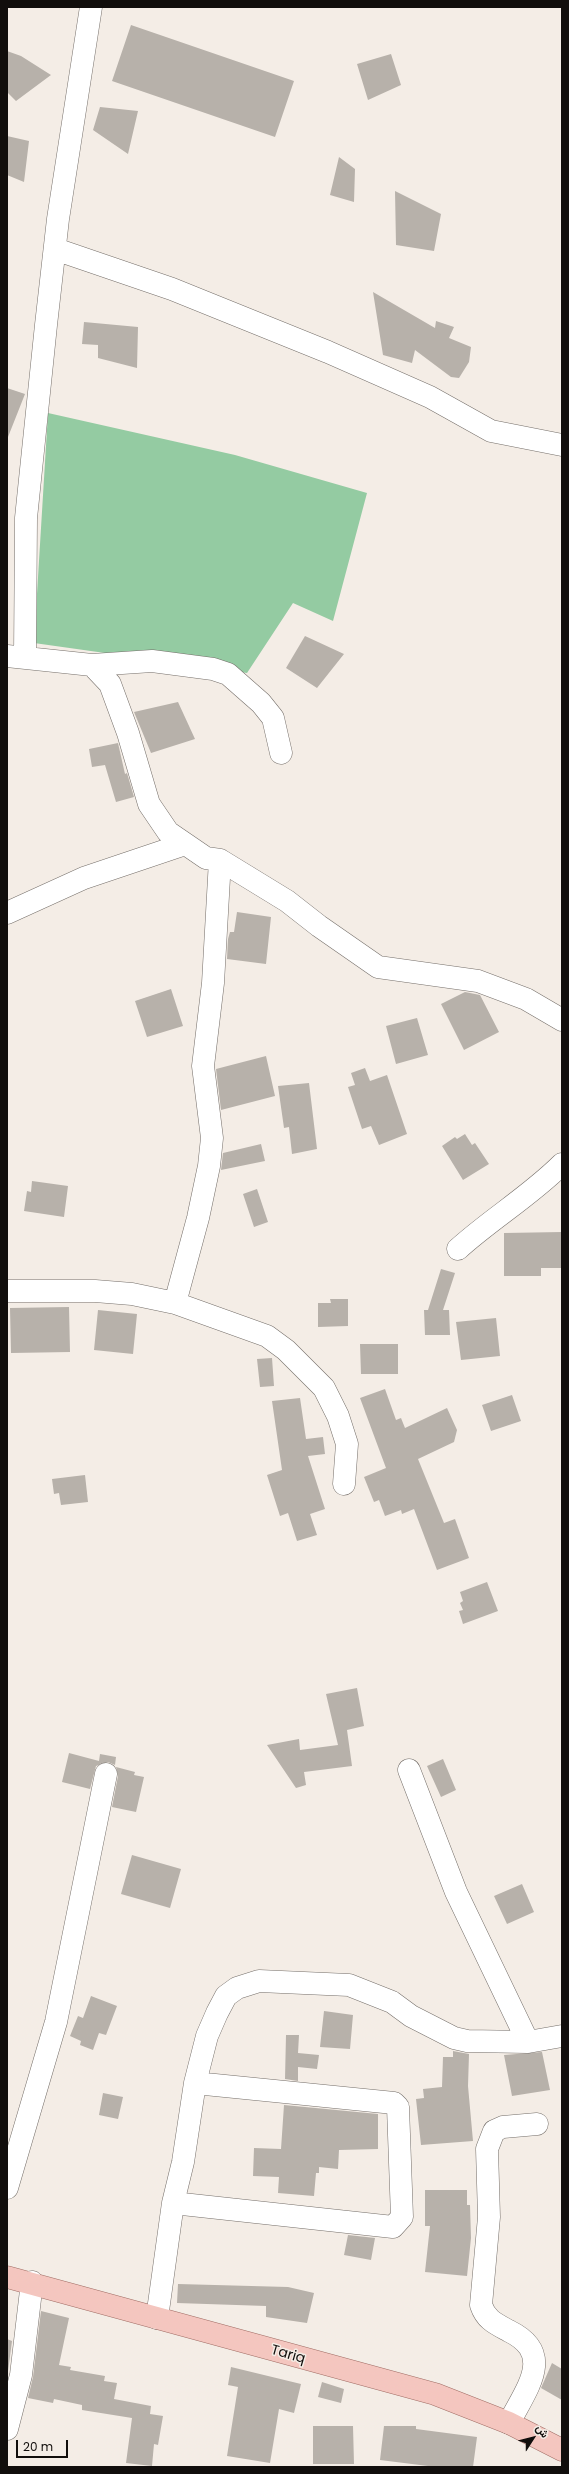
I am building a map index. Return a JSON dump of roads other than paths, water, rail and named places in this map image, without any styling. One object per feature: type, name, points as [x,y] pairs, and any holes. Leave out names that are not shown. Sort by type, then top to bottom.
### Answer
[{"type":"main road","name":"Tariq","points":[[7,2277],[32,2282],[157,2318],[435,2394],[509,2423],[562,2450]]},
{"type":"street","points":[[91,7],[55,249],[26,518],[16,657],[92,665],[152,661],[213,669],[228,674],[262,703],[273,718],[281,753]]},
{"type":"street","points":[[55,249],[172,289],[328,352],[430,397],[491,431],[562,445]]},
{"type":"street","points":[[92,665],[110,684],[120,708],[149,804],[168,832],[206,858],[220,860],[287,901],[318,926],[378,967],[478,981],[561,1014]]},
{"type":"street","points":[[7,913],[84,878],[185,844]]},
{"type":"street","points":[[175,1303],[198,1218],[209,1166],[212,1138],[203,1066],[213,983],[220,860]]},
{"type":"street","points":[[458,1249],[486,1224],[531,1193],[562,1164]]},
{"type":"street","points":[[7,1291],[102,1292],[132,1294],[175,1303],[267,1336],[307,1369],[324,1388],[341,1423],[347,1444],[344,1484]]},
{"type":"street","points":[[409,1770],[456,1892],[528,2042]]},
{"type":"street","points":[[7,2188],[56,2022],[106,1774]]},
{"type":"street","points":[[157,2318],[173,2203],[183,2162],[195,2084],[207,2036],[226,1996],[237,1988],[259,1981],[350,1985],[392,2002],[411,2016],[454,2038],[467,2042],[528,2042],[562,2036]]},
{"type":"street","points":[[173,2203],[393,2227],[402,2217],[398,2107],[394,2103],[195,2084]]},
{"type":"street","points":[[509,2423],[535,2369],[535,2357],[529,2345],[510,2331],[497,2326],[484,2314],[481,2305],[489,2217],[487,2149],[494,2131],[503,2127],[537,2124]]},
{"type":"street","points":[[7,2429],[21,2375],[32,2282]]}]
